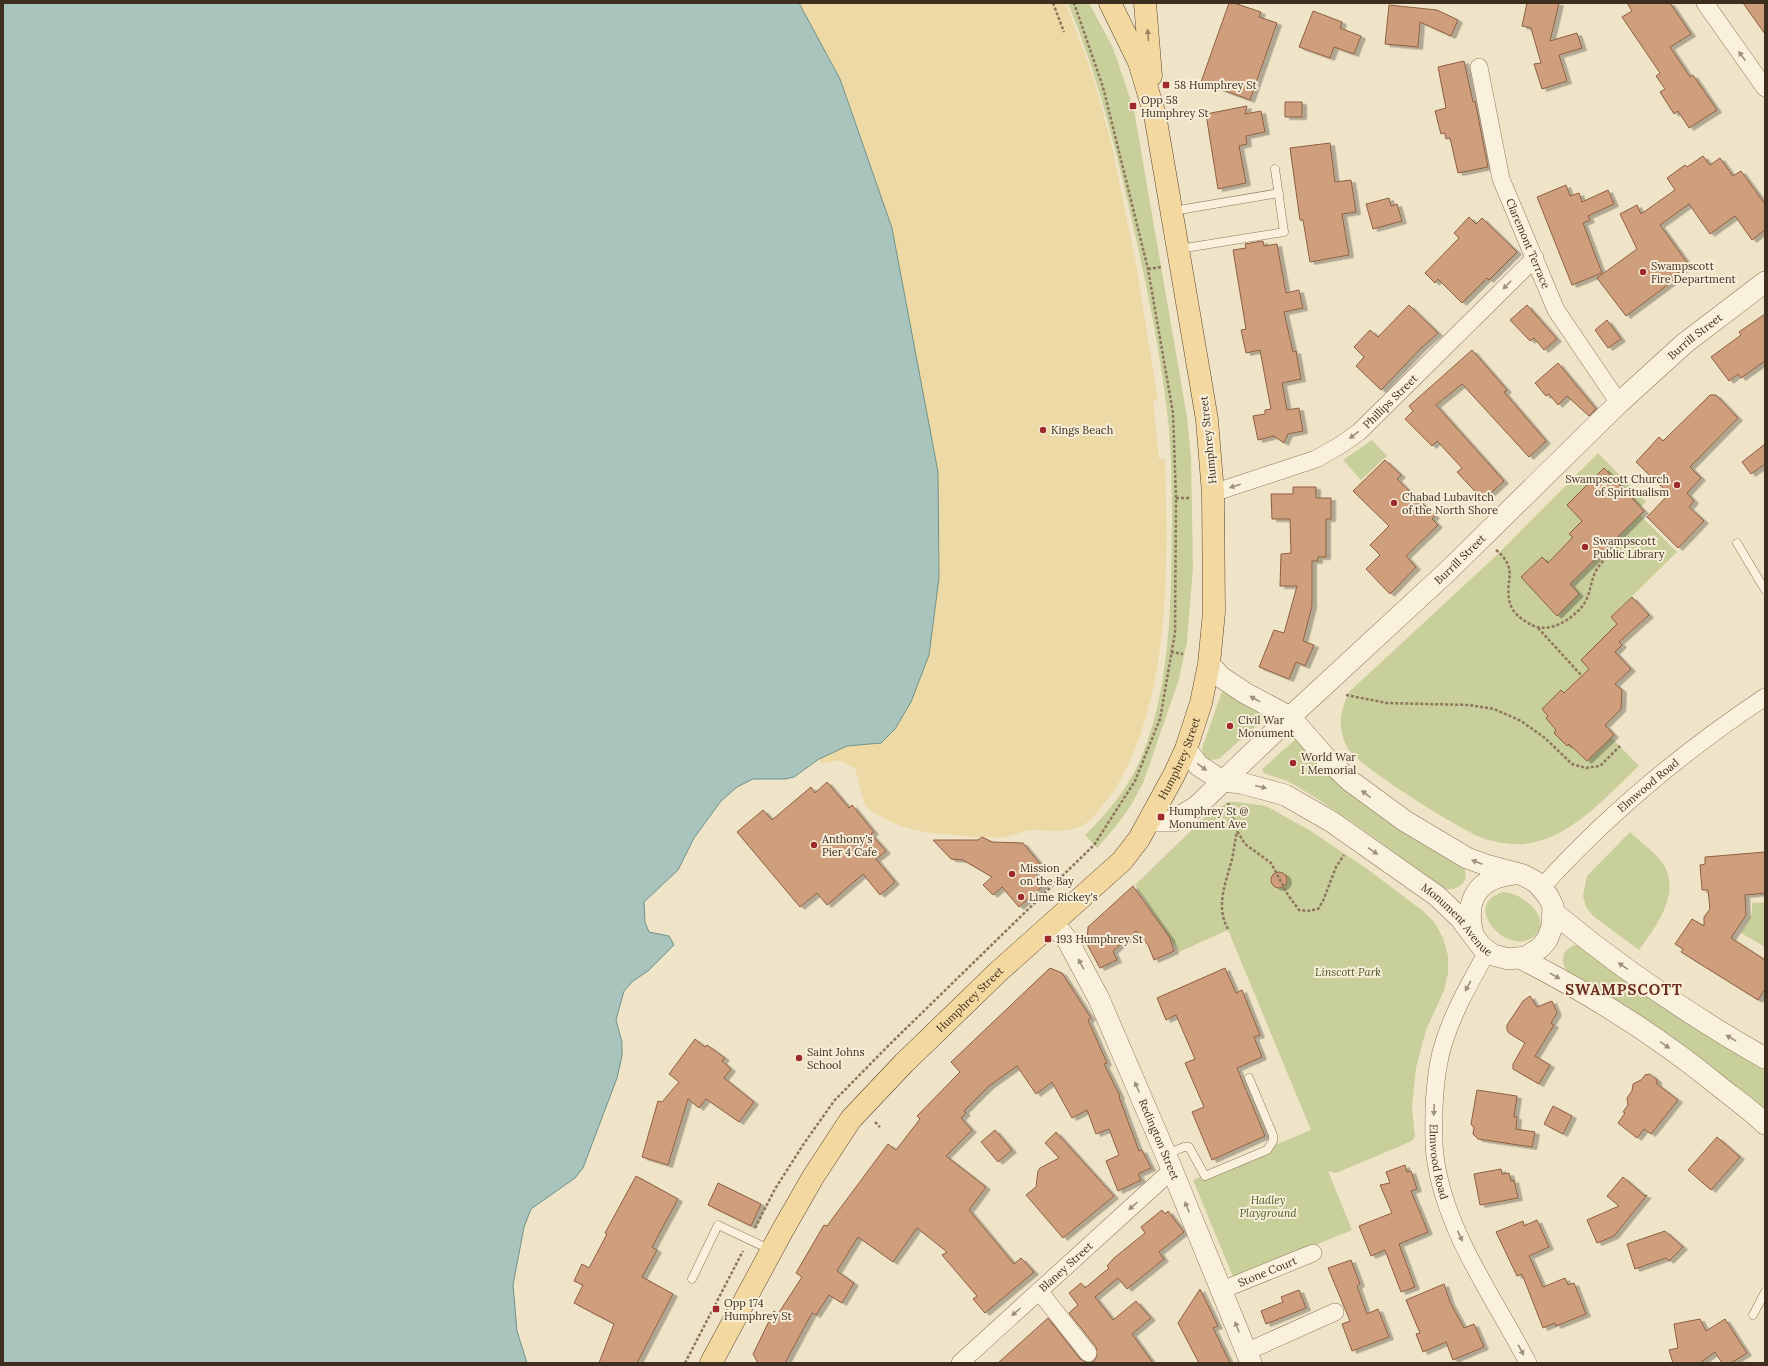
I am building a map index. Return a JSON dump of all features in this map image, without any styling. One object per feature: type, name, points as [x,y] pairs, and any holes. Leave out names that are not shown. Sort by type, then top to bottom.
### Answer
[{"type":"main road","name":"Humphrey Street","points":[[715,1362],[771,1250],[813,1177],[851,1119],[909,1058],[998,972],[1122,861],[1139,839],[1186,749],[1201,703],[1209,664],[1214,612],[1213,493],[1207,420],[1154,115],[1145,3]]},
{"type":"main road","name":"Humphrey Street","points":[[1111,4],[1139,62],[1154,115]]},
{"type":"street","points":[[1705,3],[1765,88]]},
{"type":"street","name":"Claremont Terrace","points":[[1479,67],[1501,179],[1556,310],[1619,403]]},
{"type":"street","name":"Phillips Street","points":[[1213,493],[1316,459],[1339,446],[1359,432],[1534,258]]},
{"type":"street","name":"Burrill Street","points":[[1149,821],[1173,821],[1196,807],[1290,716],[1481,538],[1619,403],[1686,343],[1765,282]]},
{"type":"street","points":[[1209,664],[1221,677],[1245,693],[1290,716],[1326,758],[1350,780],[1405,821],[1467,858],[1529,878],[1542,887],[1548,896],[1554,913],[1552,927],[1547,940],[1533,953],[1520,958]]},
{"type":"street","name":"Elmwood Road","points":[[1542,887],[1591,837],[1667,770],[1734,718],[1765,697]]},
{"type":"street","name":"Monument Avenue","points":[[1186,749],[1198,765],[1222,781],[1264,788],[1285,795],[1332,822],[1437,896],[1460,918],[1487,952],[1500,958],[1520,958],[1584,993],[1661,1042],[1695,1066],[1765,1124]]},
{"type":"street","points":[[1473,934],[1469,911],[1476,893],[1482,886],[1494,877],[1514,874]]},
{"type":"street","points":[[1554,913],[1605,954],[1678,1004],[1765,1058]]},
{"type":"street","name":"Redington Street","points":[[1053,923],[1068,941],[1099,999],[1169,1162],[1249,1357]]},
{"type":"street","name":"Elmwood Road","points":[[1487,952],[1463,995],[1444,1043],[1435,1094],[1434,1130],[1436,1157],[1447,1206],[1459,1235],[1528,1363]]},
{"type":"street","name":"Blaney Street","points":[[960,1363],[1039,1291],[1169,1162]]},
{"type":"street","name":"Stone Court","points":[[1222,1290],[1313,1253]]},
{"type":"street","points":[[1039,1291],[1088,1353]]},
{"type":"street","points":[[1249,1357],[1335,1312]]},
{"type":"lane","points":[[1178,249],[1284,232],[1275,169]]},
{"type":"lane","points":[[1171,211],[1279,193]]},
{"type":"lane","points":[[1737,543],[1765,590]]},
{"type":"lane","points":[[1169,1162],[1184,1147],[1190,1147],[1205,1176],[1267,1150],[1273,1141],[1273,1135],[1249,1078]]},
{"type":"lane","points":[[692,1279],[718,1226],[771,1250]]},
{"type":"lane","points":[[1753,1314],[1765,1292]]},
{"type":"path","points":[[1053,3],[1064,32]]},
{"type":"path","points":[[1013,924],[1094,845],[1135,782],[1160,719],[1175,634],[1176,498],[1173,413],[1148,270],[1103,87],[1074,3]]},
{"type":"path","points":[[1148,270],[1162,266]]},
{"type":"path","points":[[1176,498],[1190,498]]},
{"type":"path","points":[[1481,538],[1507,560],[1510,576],[1511,605],[1519,617],[1537,628],[1581,675]]},
{"type":"path","points":[[1537,628],[1555,626],[1568,620],[1579,610],[1588,598],[1596,570],[1618,546]]},
{"type":"path","points":[[1172,652],[1183,654]]},
{"type":"path","points":[[1346,695],[1387,703],[1469,705],[1494,709],[1521,722],[1545,738],[1572,764],[1586,768],[1600,766],[1620,746]]},
{"type":"path","points":[[1228,802],[1237,831],[1245,844],[1271,863],[1288,895],[1299,910],[1308,911],[1318,909],[1323,902],[1336,868],[1357,840]]},
{"type":"path","points":[[1228,930],[1223,921],[1221,907],[1237,831]]},
{"type":"green space","points":[[1068,3],[1089,3],[1113,48],[1134,110],[1187,417],[1191,458],[1193,568],[1187,642],[1179,679],[1143,783],[1130,807],[1097,848],[1085,835],[1117,800],[1136,769],[1149,737],[1160,694],[1169,627],[1172,526],[1171,468],[1169,430],[1162,376],[1137,243],[1104,108]]},
{"type":"green space","points":[[1372,440],[1387,456],[1361,480],[1343,460]]},
{"type":"green space","points":[[1598,453],[1646,502],[1636,511],[1677,552],[1611,617],[1627,635],[1619,642],[1622,645],[1615,652],[1631,669],[1615,684],[1622,690],[1619,705],[1622,708],[1605,725],[1614,735],[1611,737],[1639,766],[1602,801],[1576,823],[1562,832],[1546,839],[1524,844],[1507,844],[1485,839],[1434,812],[1369,768],[1355,756],[1347,747],[1342,733],[1341,720],[1343,706],[1349,692],[1499,553]]},
{"type":"green space","points":[[1223,689],[1266,717],[1219,759],[1207,760],[1203,754],[1202,748]]},
{"type":"green space","points":[[1297,738],[1463,865],[1466,875],[1463,883],[1456,888],[1445,889],[1332,808],[1290,782],[1264,773],[1262,769]]},
{"type":"green space","name":"Linscott Park","points":[[1228,802],[1266,806],[1311,831],[1370,871],[1423,911],[1435,923],[1443,938],[1448,956],[1448,973],[1444,991],[1426,1030],[1416,1068],[1412,1108],[1415,1137],[1412,1141],[1336,1173],[1328,1171],[1352,1230],[1234,1279],[1193,1180],[1311,1130],[1228,930],[1179,952],[1135,885],[1208,814]]},
{"type":"green space","points":[[1630,832],[1662,862],[1669,878],[1670,889],[1664,911],[1652,932],[1639,950],[1593,916],[1586,907],[1583,896],[1587,876]]},
{"type":"green space","points":[[1503,892],[1511,893],[1520,897],[1535,910],[1541,925],[1538,932],[1530,939],[1520,941],[1509,939],[1499,933],[1491,925],[1486,916],[1486,906],[1491,898]]},
{"type":"green space","points":[[1765,902],[1765,947],[1741,933],[1752,914],[1752,903]]},
{"type":"green space","points":[[1574,945],[1581,946],[1765,1066],[1765,1111],[1694,1055],[1619,1004],[1568,972],[1563,964],[1563,957],[1564,953]]},
{"type":"sand","name":"Kings Beach","points":[[799,3],[1066,3],[1093,77],[1111,142],[1136,264],[1158,400],[1153,401],[1159,459],[1165,459],[1166,580],[1158,663],[1150,703],[1138,741],[1122,777],[1109,797],[1092,818],[1075,829],[1063,831],[1031,830],[1003,837],[972,837],[934,833],[900,826],[871,811],[866,806],[855,768],[838,760],[821,764],[819,759],[847,746],[881,743],[895,729],[911,701],[929,655],[939,578],[938,472],[892,227],[840,79]]},
{"type":"water","points":[[3,3],[799,3],[840,79],[892,228],[938,472],[939,578],[929,655],[911,702],[895,729],[881,743],[847,746],[819,759],[794,777],[785,779],[753,779],[737,787],[721,801],[694,838],[678,870],[644,902],[645,922],[649,932],[669,936],[674,945],[648,971],[633,981],[624,991],[616,1020],[622,1042],[622,1056],[617,1078],[583,1168],[575,1178],[531,1209],[524,1227],[513,1285],[517,1331],[527,1363],[3,1363]]},
{"type":"building","points":[[1229,3],[1234,3],[1261,12],[1259,17],[1277,23],[1250,100],[1201,82]]},
{"type":"building","points":[[1527,3],[1559,3],[1550,41],[1577,33],[1582,48],[1559,55],[1567,81],[1542,89],[1534,64],[1541,63],[1531,28],[1522,26]]},
{"type":"building","points":[[1627,3],[1670,3],[1691,34],[1670,47],[1690,77],[1693,75],[1717,110],[1689,128],[1678,111],[1674,114],[1660,92],[1665,89],[1656,76],[1660,73],[1622,17],[1632,11]]},
{"type":"building","points":[[1743,3],[1765,3],[1765,34]]},
{"type":"building","points":[[1389,5],[1437,10],[1458,20],[1451,36],[1420,22],[1418,47],[1385,44]]},
{"type":"building","points":[[1313,11],[1342,22],[1340,28],[1361,36],[1354,54],[1334,47],[1330,58],[1299,47]]},
{"type":"building","points":[[1464,61],[1473,102],[1475,101],[1488,167],[1458,173],[1450,138],[1446,139],[1445,133],[1441,134],[1435,111],[1446,108],[1438,67]]},
{"type":"building","points":[[1285,102],[1302,102],[1302,117],[1285,117]]},
{"type":"building","points":[[1247,106],[1245,114],[1261,111],[1265,132],[1246,136],[1247,144],[1239,146],[1246,183],[1218,189],[1206,114]]},
{"type":"building","points":[[1330,143],[1335,182],[1351,180],[1356,212],[1342,214],[1349,255],[1310,262],[1303,220],[1300,220],[1290,148]]},
{"type":"building","points":[[1703,156],[1710,165],[1720,158],[1733,176],[1741,171],[1765,204],[1765,230],[1752,240],[1735,216],[1710,234],[1689,204],[1660,225],[1689,265],[1671,278],[1673,281],[1626,316],[1597,278],[1637,249],[1620,214],[1637,205],[1641,214],[1675,190],[1667,178],[1685,165],[1687,167]]},
{"type":"building","points":[[1566,185],[1570,196],[1579,193],[1582,202],[1608,190],[1614,204],[1588,216],[1590,220],[1583,223],[1602,273],[1572,285],[1537,197]]},
{"type":"building","points":[[1389,198],[1391,206],[1397,204],[1402,221],[1373,229],[1366,204]]},
{"type":"building","points":[[1469,217],[1476,224],[1482,218],[1517,252],[1489,280],[1487,278],[1462,303],[1438,279],[1435,283],[1425,273],[1459,238],[1454,233]]},
{"type":"building","points":[[1263,241],[1264,246],[1277,244],[1286,293],[1299,290],[1303,308],[1284,312],[1293,352],[1296,351],[1301,379],[1282,383],[1287,410],[1299,408],[1303,431],[1288,434],[1284,443],[1274,436],[1258,440],[1253,416],[1265,414],[1265,410],[1271,409],[1260,350],[1246,353],[1241,330],[1246,329],[1233,250],[1246,248],[1245,244]]},
{"type":"building","points":[[1409,305],[1438,333],[1422,347],[1381,390],[1356,366],[1364,357],[1354,347],[1370,330],[1378,337]]},
{"type":"building","points":[[1527,305],[1557,339],[1544,350],[1534,338],[1530,341],[1510,320]]},
{"type":"building","points":[[1765,314],[1765,361],[1741,378],[1738,374],[1729,381],[1711,357],[1741,335],[1739,332]]},
{"type":"building","points":[[1607,320],[1621,339],[1608,348],[1595,330]]},
{"type":"building","points":[[1472,350],[1507,390],[1504,392],[1546,441],[1529,457],[1462,384],[1436,405],[1504,481],[1483,500],[1457,472],[1462,468],[1437,441],[1432,446],[1405,419],[1413,411],[1409,406]]},
{"type":"building","points":[[1558,363],[1596,409],[1589,416],[1567,396],[1558,405],[1549,394],[1546,396],[1535,383]]},
{"type":"building","points":[[1710,395],[1716,395],[1738,418],[1690,467],[1701,478],[1687,493],[1694,501],[1689,507],[1704,521],[1678,548],[1647,517],[1669,494],[1636,462],[1659,437],[1663,441]]},
{"type":"building","points":[[1765,444],[1765,464],[1751,474],[1742,462]]},
{"type":"building","name":"Chabad Lubavitch of the North Shore","points":[[1385,460],[1401,475],[1397,479],[1435,516],[1432,519],[1438,525],[1406,556],[1416,567],[1390,594],[1366,569],[1380,555],[1370,545],[1389,526],[1353,491]]},
{"type":"building","name":"Swampscott Public Library","points":[[1604,468],[1644,511],[1570,584],[1579,594],[1557,616],[1521,577],[1542,557],[1548,563],[1573,537],[1569,534],[1582,521],[1567,505]]},
{"type":"building","points":[[1293,487],[1316,487],[1316,498],[1331,498],[1331,519],[1326,519],[1326,557],[1318,557],[1318,561],[1312,561],[1312,606],[1303,641],[1314,645],[1305,666],[1296,662],[1289,679],[1259,667],[1274,630],[1284,633],[1297,586],[1280,586],[1281,554],[1291,553],[1290,519],[1272,519],[1271,494],[1293,494]]},
{"type":"building","points":[[1632,597],[1649,615],[1619,642],[1622,645],[1615,652],[1631,669],[1615,684],[1622,690],[1621,709],[1605,725],[1614,735],[1587,761],[1569,744],[1567,746],[1554,733],[1556,730],[1546,718],[1548,716],[1542,709],[1561,690],[1564,693],[1589,669],[1581,660],[1617,624],[1611,617]]},
{"type":"building","name":"Anthony's Pier 4 Cafe","points":[[827,782],[849,808],[852,805],[874,832],[871,834],[886,851],[876,859],[895,882],[880,895],[863,874],[827,905],[817,893],[800,907],[737,832],[763,810],[772,820],[811,787],[815,793]]},
{"type":"building","name":"Mission on the Bay","points":[[982,837],[992,842],[1023,843],[1041,865],[1034,872],[1045,884],[1019,907],[1002,887],[993,895],[983,885],[992,877],[963,860],[951,859],[933,840],[978,840]]},
{"type":"building","points":[[1765,852],[1765,893],[1745,895],[1746,915],[1731,938],[1765,960],[1765,989],[1758,1000],[1681,952],[1683,949],[1675,944],[1692,919],[1704,926],[1704,917],[1710,909],[1708,890],[1702,890],[1700,865],[1705,864],[1705,857]]},
{"type":"building","points":[[1276,872],[1282,872],[1287,877],[1285,886],[1282,888],[1276,888],[1271,883],[1271,877]]},
{"type":"building","points":[[1133,886],[1170,938],[1174,951],[1154,960],[1148,945],[1136,931],[1113,951],[1117,960],[1100,968],[1087,944],[1088,927]]},
{"type":"building","points":[[1050,968],[1062,973],[1091,1018],[1088,1020],[1107,1063],[1104,1064],[1120,1096],[1119,1097],[1139,1151],[1142,1150],[1151,1168],[1138,1174],[1141,1180],[1118,1191],[1106,1161],[1119,1155],[1109,1129],[1096,1134],[1087,1110],[1072,1118],[1052,1082],[1036,1094],[1017,1066],[989,1086],[964,1111],[966,1113],[961,1118],[972,1130],[946,1156],[986,1187],[969,1210],[1014,1264],[1021,1258],[1034,1272],[985,1313],[973,1299],[977,1296],[942,1255],[947,1252],[917,1228],[893,1262],[858,1237],[837,1271],[854,1283],[842,1303],[829,1295],[816,1315],[812,1313],[785,1363],[758,1363],[753,1354],[774,1311],[778,1314],[802,1277],[796,1273],[824,1225],[827,1226],[888,1144],[896,1150],[920,1119],[917,1116],[960,1072],[951,1062]]},
{"type":"building","points":[[1225,968],[1236,993],[1242,990],[1260,1035],[1254,1037],[1262,1057],[1237,1068],[1265,1136],[1212,1160],[1192,1112],[1204,1107],[1185,1063],[1195,1059],[1176,1015],[1166,1020],[1157,998]]},
{"type":"building","points":[[1530,996],[1537,1007],[1552,1001],[1557,1013],[1551,1023],[1554,1025],[1535,1056],[1550,1065],[1539,1084],[1513,1069],[1513,1064],[1525,1043],[1509,1033],[1507,1030],[1507,1025],[1523,1001]]},
{"type":"building","points":[[695,1039],[705,1047],[707,1045],[725,1058],[722,1061],[731,1069],[724,1078],[754,1102],[739,1122],[706,1099],[699,1108],[688,1099],[668,1165],[642,1157],[658,1101],[662,1102],[679,1082],[669,1074]]},
{"type":"building","points":[[1650,1074],[1657,1080],[1657,1084],[1678,1100],[1651,1134],[1644,1129],[1637,1138],[1618,1123],[1625,1113],[1623,1112],[1628,1105],[1627,1098],[1632,1091],[1633,1084],[1641,1080],[1645,1075]]},
{"type":"building","points":[[1477,1090],[1517,1096],[1514,1117],[1517,1117],[1516,1129],[1535,1132],[1532,1147],[1478,1139],[1473,1134],[1474,1128],[1471,1124]]},
{"type":"building","points":[[1553,1106],[1572,1116],[1563,1134],[1544,1124]]},
{"type":"building","points":[[995,1130],[1012,1150],[998,1162],[981,1142]]},
{"type":"building","points":[[1056,1132],[1114,1196],[1063,1238],[1026,1195],[1036,1187],[1038,1171],[1040,1168],[1059,1158],[1045,1143]]},
{"type":"building","points":[[1717,1137],[1740,1157],[1711,1190],[1688,1170]]},
{"type":"building","points":[[1405,1165],[1407,1172],[1411,1171],[1417,1189],[1411,1191],[1428,1232],[1399,1244],[1415,1287],[1401,1292],[1385,1250],[1371,1256],[1359,1226],[1392,1213],[1380,1185],[1390,1183],[1386,1172]]},
{"type":"building","points":[[1501,1169],[1502,1174],[1509,1173],[1511,1181],[1514,1180],[1518,1198],[1480,1205],[1474,1174]]},
{"type":"building","points":[[636,1176],[678,1199],[652,1247],[657,1250],[642,1277],[673,1294],[637,1363],[599,1363],[614,1324],[574,1303],[583,1285],[574,1281],[582,1264],[589,1268],[607,1234],[605,1233]]},
{"type":"building","points":[[1623,1177],[1645,1196],[1647,1195],[1614,1236],[1597,1243],[1587,1220],[1619,1206],[1607,1196]]},
{"type":"building","points":[[718,1183],[761,1204],[751,1226],[708,1205]]},
{"type":"building","points":[[1162,1210],[1165,1214],[1168,1211],[1184,1232],[1159,1252],[1164,1259],[1127,1289],[1118,1278],[1095,1297],[1113,1320],[1136,1301],[1151,1318],[1132,1334],[1153,1363],[1089,1363],[1094,1361],[1097,1356],[1096,1347],[1069,1313],[1078,1305],[1069,1293],[1081,1283],[1085,1288],[1109,1268],[1107,1266],[1114,1258],[1145,1233],[1141,1227]]},
{"type":"building","points":[[1537,1220],[1549,1247],[1529,1256],[1543,1287],[1565,1278],[1568,1285],[1574,1283],[1586,1314],[1556,1326],[1555,1323],[1543,1328],[1522,1274],[1517,1276],[1496,1232],[1523,1221],[1524,1226]]},
{"type":"building","points":[[1665,1231],[1683,1247],[1669,1261],[1666,1258],[1635,1269],[1627,1244]]},
{"type":"building","points":[[1351,1260],[1360,1284],[1357,1286],[1367,1314],[1378,1309],[1389,1337],[1352,1351],[1342,1324],[1350,1321],[1328,1268]]},
{"type":"building","points":[[1444,1284],[1450,1302],[1464,1328],[1474,1324],[1484,1347],[1453,1360],[1446,1342],[1423,1352],[1416,1334],[1420,1333],[1406,1300]]},
{"type":"building","points":[[1200,1289],[1218,1326],[1213,1328],[1230,1363],[1199,1363],[1178,1323]]},
{"type":"building","points":[[1299,1290],[1306,1308],[1266,1324],[1261,1311],[1283,1302],[1281,1297]]},
{"type":"building","points":[[1048,1318],[1080,1359],[1089,1363],[998,1363]]},
{"type":"building","points":[[1700,1319],[1706,1331],[1725,1319],[1747,1353],[1731,1363],[1722,1363],[1715,1352],[1700,1363],[1673,1363],[1669,1350],[1678,1348],[1674,1324]]},
{"type":"place","name":"58 Humphrey St","points":[[1166,85]]},
{"type":"place","name":"Opp 58 Humphrey St","points":[[1133,106]]},
{"type":"place","name":"Swampscott Fire Department","points":[[1643,272]]},
{"type":"place","name":"Kings Beach","points":[[1043,430]]},
{"type":"place","name":"Swampscott Church of Spiritualism","points":[[1677,485]]},
{"type":"place","name":"Chabad Lubavitch of the North Shore","points":[[1394,503]]},
{"type":"place","name":"Swampscott Public Library","points":[[1585,547]]},
{"type":"place","name":"Civil War Monument","points":[[1230,726]]},
{"type":"place","name":"World War I Memorial","points":[[1293,763]]},
{"type":"place","name":"Humphrey St @ Monument Ave","points":[[1161,817]]},
{"type":"place","name":"Anthony's Pier 4 Cafe","points":[[814,845]]},
{"type":"place","name":"Mission on the Bay","points":[[1012,874]]},
{"type":"place","name":"Lime Rickey's","points":[[1021,897]]},
{"type":"place","name":"193 Humphrey St","points":[[1048,939]]},
{"type":"place","name":"Saint Johns School","points":[[799,1058]]},
{"type":"place","name":"Opp 174 Humphrey St","points":[[716,1309]]},
{"type":"district","name":"SWAMPSCOTT","points":[[1624,990]]},
{"type":"park label","name":"Hadley Playground","points":[[1268,1206]]}]
